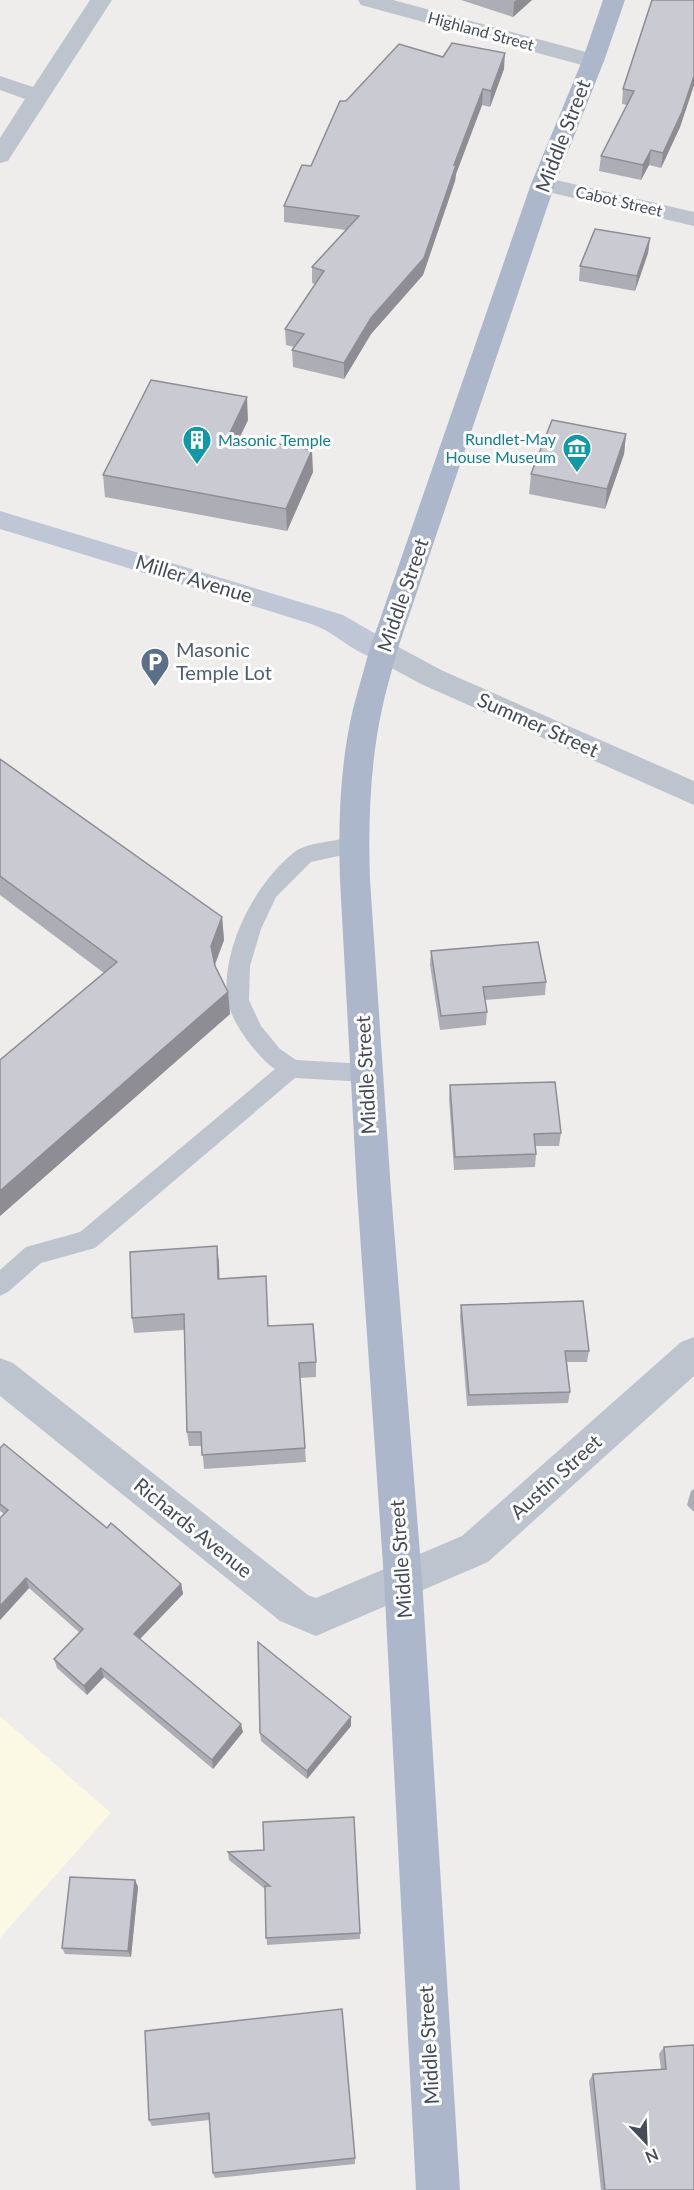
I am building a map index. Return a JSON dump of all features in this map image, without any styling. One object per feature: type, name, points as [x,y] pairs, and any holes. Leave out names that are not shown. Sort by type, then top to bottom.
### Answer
[{"type":"main road","name":"Middle Street","points":[[438,2190],[403,1580],[366,1073],[354,845],[362,744],[367,711],[383,651],[543,184],[593,61],[614,0]]},
{"type":"main road","name":"Miller Avenue","points":[[0,520],[299,610],[333,622],[383,651]]},
{"type":"street","points":[[0,156],[101,0]]},
{"type":"street","name":"Highland Street","points":[[369,0],[593,61]]},
{"type":"street","points":[[0,83],[37,96]]},
{"type":"street","name":"Cabot Street","points":[[543,184],[694,219]]},
{"type":"street","name":"Summer Street","points":[[383,651],[431,677],[694,794]]},
{"type":"street","name":"Austin Street","points":[[403,1580],[475,1549],[694,1353]]},
{"type":"street","name":"Richards Avenue","points":[[0,1374],[294,1608],[316,1617],[403,1580]]},
{"type":"lane","points":[[354,845],[305,855],[268,892],[250,929],[239,966],[238,1000],[252,1031],[272,1054],[291,1068],[307,1071],[366,1073]]},
{"type":"lane","points":[[0,1286],[34,1254],[87,1241],[291,1068]]},
{"type":"shaded area","points":[[0,1716],[111,1813],[0,1938]]},
{"type":"building","points":[[652,0],[694,0],[694,76],[682,112],[663,153],[651,150],[643,165],[601,156],[634,91],[623,89]]},
{"type":"building","points":[[452,43],[505,53],[491,91],[483,89],[454,165],[456,165],[424,258],[371,318],[344,363],[292,350],[304,334],[285,329],[324,271],[312,267],[359,216],[284,206],[302,165],[311,166],[340,101],[346,101],[399,44],[443,57]]},
{"type":"building","points":[[595,229],[650,238],[637,276],[580,266]]},
{"type":"building","name":"Masonic Temple","points":[[151,380],[247,397],[229,435],[312,450],[286,509],[103,475]]},
{"type":"building","name":"Rundlet-May House Museum","points":[[552,420],[626,434],[607,489],[531,474]]},
{"type":"building","points":[[0,759],[222,917],[211,946],[215,966],[228,992],[0,1191],[0,1060],[117,962],[0,876]]},
{"type":"building","points":[[538,942],[546,982],[483,987],[487,1012],[441,1016],[431,951]]},
{"type":"building","points":[[555,1082],[561,1133],[534,1134],[536,1154],[455,1157],[450,1085]]},
{"type":"building","points":[[217,1246],[218,1279],[266,1276],[268,1326],[313,1324],[316,1362],[299,1363],[305,1448],[202,1455],[201,1432],[187,1432],[184,1314],[132,1318],[130,1252]]},
{"type":"building","points":[[583,1301],[589,1351],[565,1351],[570,1392],[469,1395],[461,1305]]},
{"type":"building","points":[[4,1444],[107,1528],[111,1523],[181,1584],[134,1634],[241,1724],[212,1760],[101,1668],[84,1686],[54,1659],[83,1629],[26,1578],[0,1606],[0,1518],[8,1510],[0,1504],[0,1448]]},
{"type":"building","points":[[258,1642],[351,1717],[307,1771],[260,1733]]},
{"type":"building","points":[[354,1817],[360,1933],[266,1938],[265,1886],[270,1886],[228,1852],[264,1850],[263,1822]]},
{"type":"building","points":[[70,1877],[135,1880],[128,1951],[62,1948]]},
{"type":"building","points":[[342,2009],[355,2158],[213,2173],[209,2113],[149,2120],[145,2031]]},
{"type":"building","points":[[694,2045],[694,2190],[605,2190],[593,2074],[666,2069],[664,2047]]},
{"type":"place","name":"Masonic Temple","points":[[197,466]]},
{"type":"place","name":"Rundlet-May House Museum","points":[[577,474]]},
{"type":"place","name":"Masonic Temple Lot","points":[[155,688]]}]
